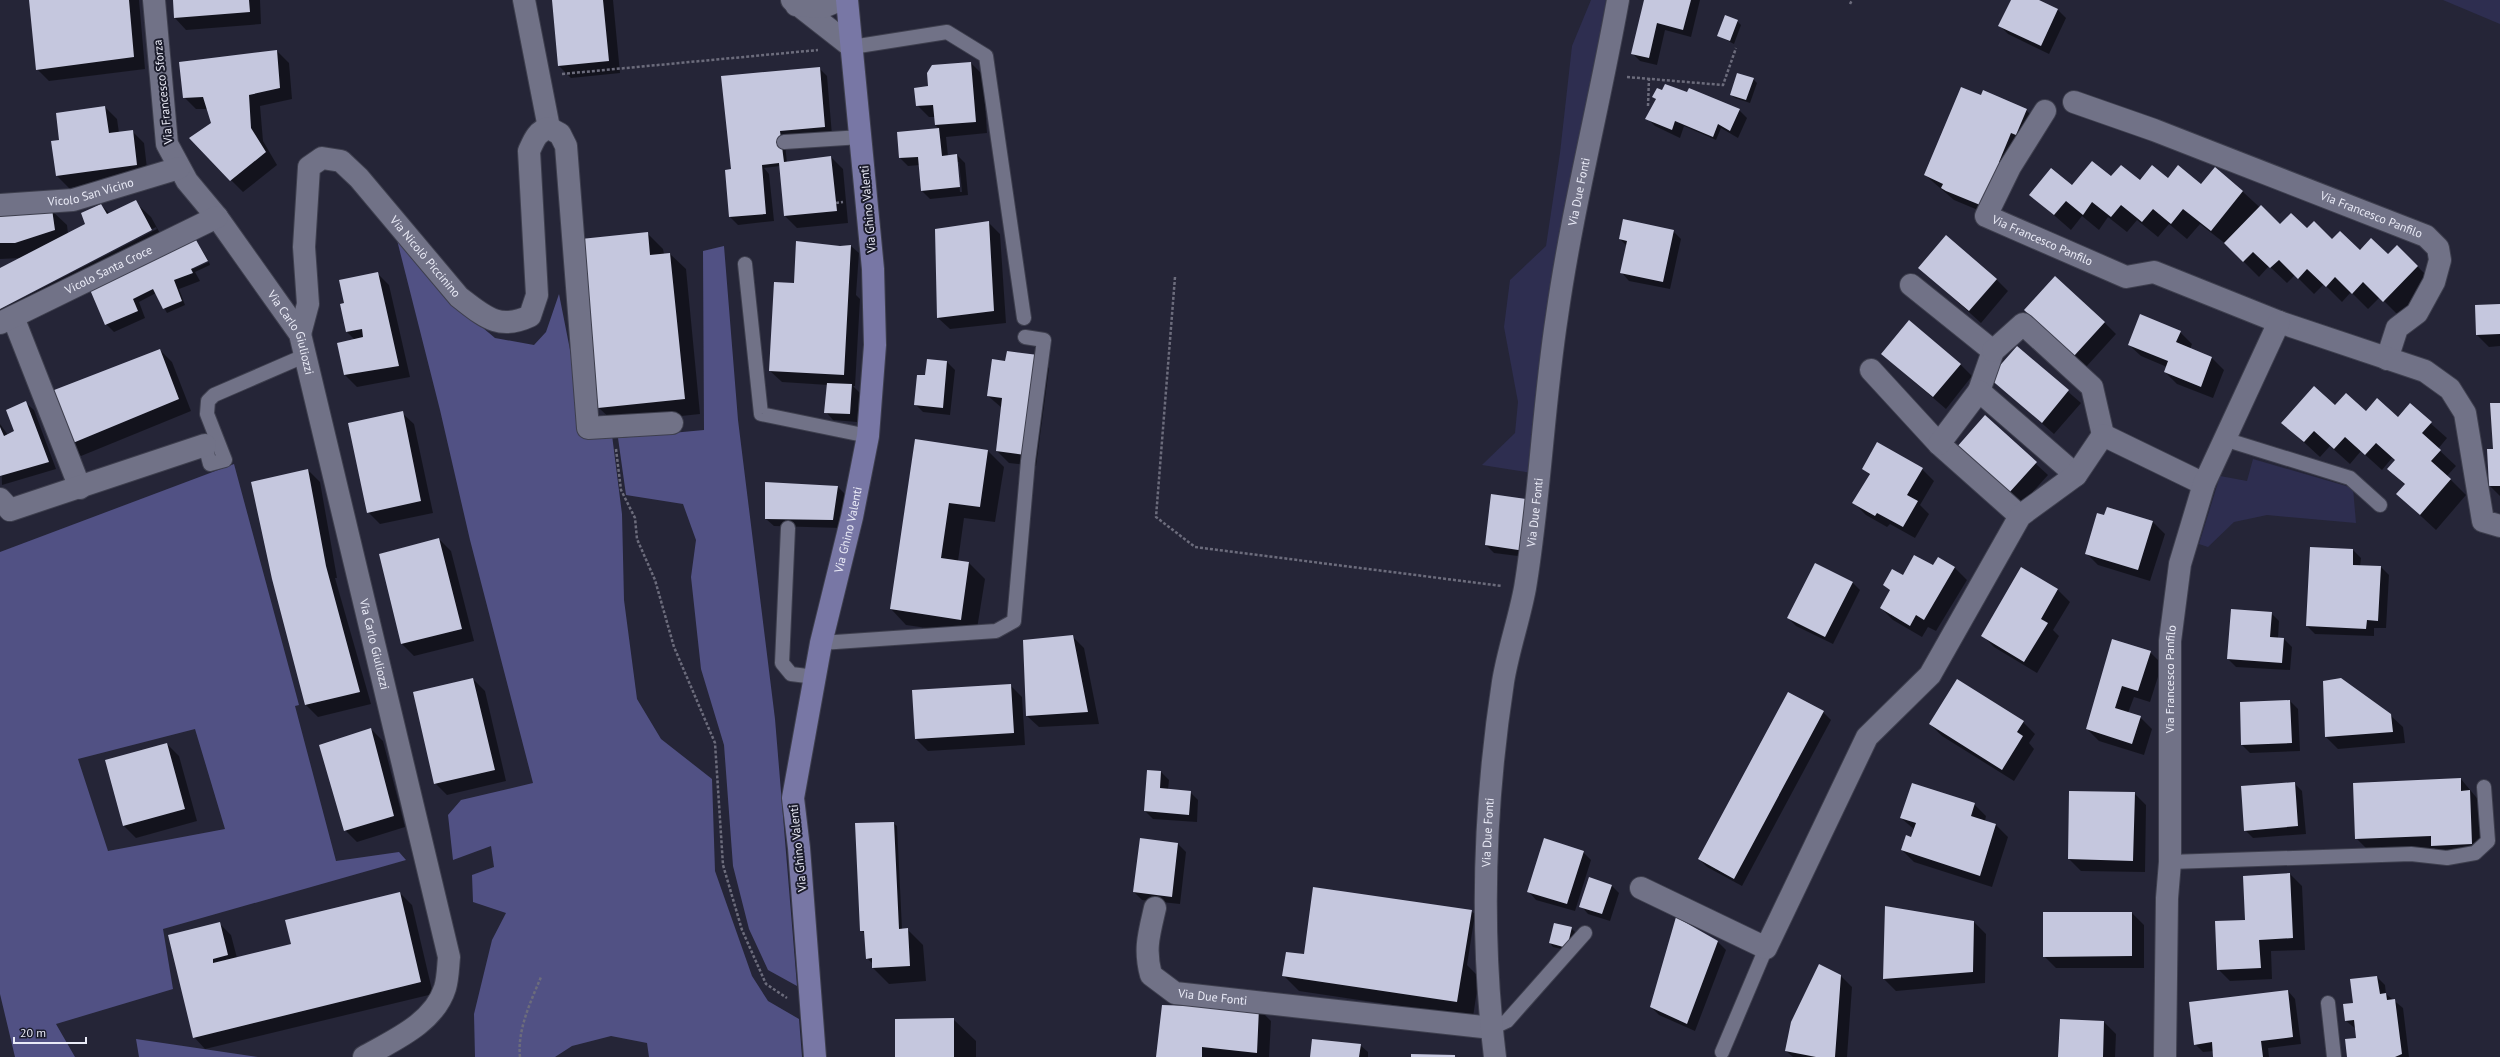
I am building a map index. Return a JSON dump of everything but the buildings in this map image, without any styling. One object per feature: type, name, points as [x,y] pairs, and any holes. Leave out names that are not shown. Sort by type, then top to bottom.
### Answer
[{"type":"main road","name":"Via Ghino Valenti","points":[[815,1057],[800,848],[793,798],[822,643],[868,436],[875,352],[876,306],[847,0]]},
{"type":"street","name":"Via Francesco Sforza","points":[[154,0],[167,144],[187,181],[217,217]]},
{"type":"street","points":[[524,0],[549,128],[560,134],[566,146],[588,428],[672,423]]},
{"type":"street","points":[[794,3],[824,7],[840,0]]},
{"type":"street","name":"Via Due Fonti","points":[[1495,1057],[1492,1028],[1486,909],[1488,814],[1503,680],[1525,588],[1556,319],[1575,210],[1618,0]]},
{"type":"street","points":[[794,3],[852,47]]},
{"type":"street","name":"Via Francesco Panfilo","points":[[2045,111],[2010,167],[1986,216],[2126,277],[2154,272],[2278,322],[2387,359],[2396,328],[2417,314],[2434,282],[2440,260],[2438,248],[2426,236],[2154,130],[2074,102]]},
{"type":"street","name":"Via Nicolò Piccinino","points":[[300,334],[308,304],[304,247],[306,184],[309,167],[322,158],[341,161],[359,178],[459,296],[478,312],[497,323],[516,322],[530,316],[537,295],[529,151],[535,137],[543,130],[549,128]]},
{"type":"street","name":"Vicolo San Vicino","points":[[0,205],[73,200],[179,168]]},
{"type":"street","name":"Via Carlo Giuliozzi","points":[[217,217],[300,334],[304,356],[449,957],[445,988],[430,1014],[408,1032],[364,1057]]},
{"type":"street","name":"Vicolo Santa Croce","points":[[6,320],[217,217]]},
{"type":"street","points":[[1911,285],[1993,352]]},
{"type":"street","points":[[6,320],[80,488]]},
{"type":"street","name":"Via Francesco Panfilo","points":[[2165,1057],[2167,898],[2170,862],[2170,640],[2180,564],[2204,484],[2278,322]]},
{"type":"street","points":[[1641,888],[1766,948],[1867,737],[1930,675],[2020,516],[2076,475],[2103,435],[2092,387],[2023,324],[1993,352],[1979,391],[1939,444]]},
{"type":"street","points":[[2387,359],[2425,371],[2450,389],[2465,413],[2483,521],[2500,526]]},
{"type":"street","points":[[1871,370],[1939,444],[2020,516]]},
{"type":"street","points":[[1979,391],[2076,475]]},
{"type":"street","points":[[2103,435],[2204,484]]},
{"type":"street","points":[[0,500],[10,510],[80,488],[205,445]]},
{"type":"street","name":"Via Due Fonti","points":[[1155,908],[1147,942],[1147,958],[1151,975],[1174,993],[1492,1028]]},
{"type":"lane","points":[[852,47],[947,32],[986,56],[1024,318]]},
{"type":"lane","points":[[784,142],[861,137]]},
{"type":"lane","points":[[745,264],[761,414],[868,436]]},
{"type":"lane","points":[[822,643],[996,631],[1014,621],[1028,461],[1044,340],[1025,338]]},
{"type":"lane","points":[[205,445],[210,464],[225,460],[207,414],[208,401],[214,395],[304,356]]},
{"type":"lane","points":[[2224,439],[2350,478],[2380,505]]},
{"type":"lane","points":[[788,528],[782,663],[791,674],[815,677]]},
{"type":"lane","points":[[2170,862],[2410,854],[2447,858],[2475,853],[2488,841],[2484,787]]},
{"type":"lane","points":[[1492,1028],[1506,1021],[1585,934]]},
{"type":"lane","points":[[1722,1052],[1766,948]]},
{"type":"lane","points":[[2328,1003],[2334,1057]]},
{"type":"path","points":[[1850,4],[1852,0]]},
{"type":"path","points":[[1603,73],[1614,76],[1723,85],[1736,48]]},
{"type":"path","points":[[555,74],[826,49]]},
{"type":"path","points":[[1648,106],[1649,78]]},
{"type":"path","points":[[1175,277],[1156,517],[1195,547],[1525,588]]},
{"type":"path","points":[[614,426],[621,490],[635,518],[636,539],[655,580],[674,647],[716,743],[723,865],[742,930],[766,984],[795,1003],[812,1002]]},
{"type":"path","points":[[520,1057],[519,1049],[526,1014],[541,977]]},
{"type":"shaded area","points":[[1591,0],[1606,0],[1532,473],[1482,465],[1515,433],[1518,402],[1504,327],[1510,280],[1546,246],[1560,153],[1572,46]]},
{"type":"shaded area","points":[[2443,0],[2500,0],[2500,24]]},
{"type":"shaded area","points":[[397,240],[458,307],[495,338],[534,345],[546,332],[559,294],[586,431],[612,435],[622,514],[624,600],[637,699],[661,739],[712,779],[715,871],[752,976],[768,1001],[799,1019],[802,1057],[649,1057],[647,1043],[611,1036],[572,1046],[555,1057],[475,1057],[474,1014],[492,940],[506,913],[473,902],[472,875],[494,867],[491,846],[453,860],[448,815],[461,800],[533,783],[470,540],[440,410]]},
{"type":"shaded area","points":[[724,246],[738,420],[775,719],[797,986],[768,970],[749,929],[733,866],[724,745],[701,669],[691,577],[696,540],[683,504],[626,495],[618,438],[704,430],[703,251]]},
{"type":"shaded area","points":[[2253,459],[2353,488],[2356,523],[2267,515],[2234,522],[2208,547],[2199,544],[2220,476],[2247,481]]},
{"type":"shaded area","points":[[234,464],[299,705],[295,706],[336,861],[399,852],[406,860],[163,929],[173,989],[56,1024],[75,1057],[15,1057],[0,994],[0,552]],"holes":[[[195,729],[225,829],[108,851],[78,759]]]},
{"type":"shaded area","points":[[136,1039],[258,1057],[139,1057]]}]
